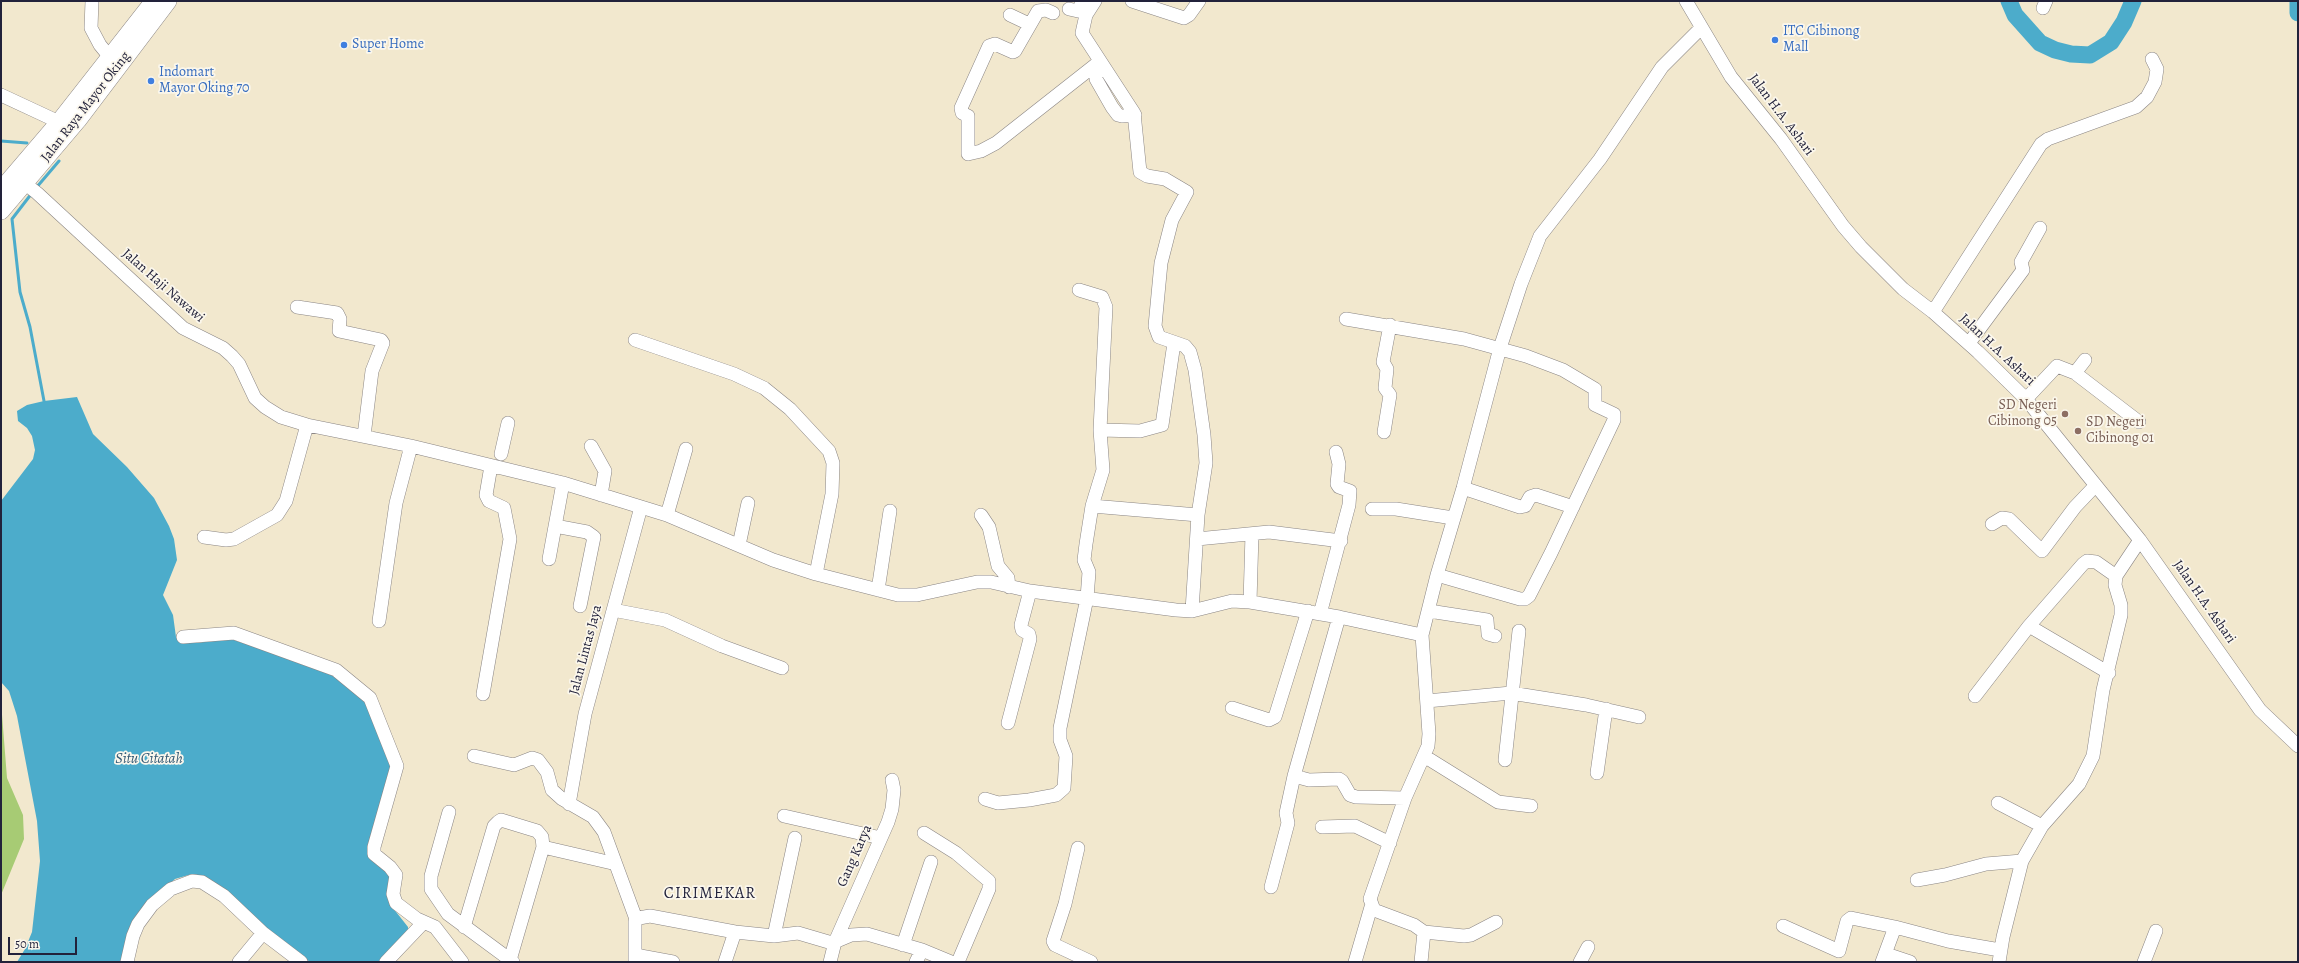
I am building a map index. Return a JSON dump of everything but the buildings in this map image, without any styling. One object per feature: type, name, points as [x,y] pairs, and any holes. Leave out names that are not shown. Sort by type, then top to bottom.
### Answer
[{"type":"main road","name":"Jalan Raya Mayor Oking","points":[[27,185],[59,122],[153,1]]},
{"type":"main road","name":"Jalan Raya Mayor Oking","points":[[1,211],[27,185],[168,1]]},
{"type":"main road","name":"Jalan Raya Mayor Oking","points":[[1,190],[27,185]]},
{"type":"street","points":[[92,1],[91,28],[100,45],[110,56]]},
{"type":"street","points":[[1069,9],[1078,11],[1083,1]]},
{"type":"street","points":[[1095,1],[1086,15],[1081,31],[1084,39],[1135,115],[1141,173],[1166,179],[1187,192],[1172,220],[1161,263],[1156,326],[1159,337],[1185,346],[1190,352],[1195,370],[1206,463],[1198,515],[1192,610]]},
{"type":"street","points":[[1132,1],[1184,18],[1189,15],[1199,1]]},
{"type":"street","name":"Jalan H.A. Ashari","points":[[1686,1],[1731,77],[1781,139],[1815,188],[1848,231],[1903,289],[1969,343],[2026,399],[2140,540],[2260,710],[2298,746]]},
{"type":"street","points":[[1053,13],[1046,10],[1038,11],[1029,24],[1015,51],[1013,52],[992,44],[983,57],[961,108],[962,113],[968,116],[968,154],[981,151],[996,143],[1100,63]]},
{"type":"street","points":[[1010,15],[1029,24]]},
{"type":"street","points":[[1356,962],[1371,907],[1371,893],[1405,798],[1424,756],[1430,734],[1422,635],[1437,575],[1463,488],[1500,348],[1521,284],[1540,236],[1600,159],[1662,67],[1701,28]]},
{"type":"street","points":[[1933,312],[2041,144],[2048,139],[2136,107],[2147,97],[2155,82],[2157,69],[2152,59]]},
{"type":"street","points":[[1,95],[59,122]]},
{"type":"street","name":"Jalan Haji Nawawi","points":[[27,185],[183,328],[224,348],[239,364],[255,398],[265,407],[281,417],[307,425],[411,446],[497,461],[667,515],[773,560],[816,574],[907,596],[978,582],[991,582],[1030,591],[1176,610],[1192,610],[1232,601],[1250,602],[1314,612],[1422,635]]},
{"type":"street","points":[[1969,343],[2023,270],[2021,262],[2040,228]]},
{"type":"street","points":[[985,799],[998,803],[1029,800],[1056,795],[1064,788],[1066,756],[1060,740],[1060,728],[1087,598],[1089,572],[1084,558],[1092,506],[1102,475],[1100,430],[1105,303],[1099,296],[1079,290]]},
{"type":"street","points":[[297,308],[337,314],[340,319],[339,331],[381,340],[383,343],[372,371],[364,436]]},
{"type":"street","points":[[1346,319],[1390,325],[1464,339],[1500,348],[1563,370],[1596,390],[1595,405],[1614,414],[1614,420],[1552,553],[1529,596],[1525,599],[1437,575]]},
{"type":"street","points":[[1384,432],[1390,395],[1385,388],[1387,369],[1383,362],[1390,325]]},
{"type":"street","points":[[635,340],[749,380],[764,388],[790,409],[829,451],[833,463],[832,494],[816,574]]},
{"type":"street","points":[[1100,430],[1140,431],[1162,425],[1174,343]]},
{"type":"street","points":[[2075,373],[2085,360]]},
{"type":"street","points":[[2026,399],[2057,366],[2075,373],[2139,422]]},
{"type":"street","points":[[483,694],[510,539],[504,508],[489,501],[486,495],[508,423]]},
{"type":"street","points":[[204,537],[226,540],[239,538],[280,511],[288,495],[307,425]]},
{"type":"street","points":[[379,622],[396,503],[411,446]]},
{"type":"street","points":[[591,446],[605,471],[601,495]]},
{"type":"street","points":[[667,515],[686,449]]},
{"type":"street","points":[[1232,708],[1269,720],[1275,717],[1341,541],[1349,505],[1350,491],[1337,484],[1339,464],[1336,452]]},
{"type":"street","points":[[549,559],[563,483]]},
{"type":"street","points":[[1992,524],[2002,518],[2009,519],[2042,552],[2075,507],[2095,486]]},
{"type":"street","points":[[1463,488],[1520,507],[1525,506],[1530,496],[1536,495],[1573,507]]},
{"type":"street","points":[[739,545],[748,503]]},
{"type":"street","points":[[1092,506],[1198,515]]},
{"type":"street","name":"Jalan Lintas Jaya","points":[[569,804],[585,714],[641,507]]},
{"type":"street","points":[[1372,509],[1396,510],[1453,518]]},
{"type":"street","points":[[878,590],[890,511]]},
{"type":"street","points":[[981,515],[989,527],[998,566],[1008,578],[1009,587]]},
{"type":"street","points":[[555,526],[587,532],[594,538],[580,606]]},
{"type":"street","points":[[1197,539],[1252,534],[1287,533],[1341,541]]},
{"type":"street","points":[[1250,602],[1252,534]]},
{"type":"street","points":[[1783,926],[1838,957],[1847,921],[1852,918],[1895,927],[2000,956],[2022,861],[2042,826],[2073,794],[2093,756],[2103,690],[2109,673],[2121,615],[2121,605],[2115,585],[2116,576],[2140,540]]},
{"type":"street","points":[[1975,696],[2029,626],[2087,561],[2096,562],[2116,576]]},
{"type":"street","points":[[1008,723],[1030,639],[1029,634],[1022,630],[1021,625],[1030,591]]},
{"type":"street","points":[[613,610],[665,620],[722,646],[782,668]]},
{"type":"street","points":[[1429,610],[1487,620],[1488,634],[1496,636]]},
{"type":"street","points":[[1271,887],[1288,823],[1286,813],[1294,776],[1338,617]]},
{"type":"street","points":[[2029,626],[2109,673]]},
{"type":"street","points":[[1505,760],[1511,693],[1519,630]]},
{"type":"street","points":[[182,637],[234,633],[336,670],[370,698],[397,766],[374,846],[374,854],[390,867],[396,875],[394,901],[424,922],[435,927],[443,935],[462,962]]},
{"type":"street","points":[[1427,701],[1511,693],[1606,709],[1639,717]]},
{"type":"street","points":[[1597,773],[1606,709]]},
{"type":"street","points":[[474,756],[514,765],[532,758],[538,760],[547,772],[552,790],[569,804],[593,817],[604,832],[636,919],[634,933],[635,958],[673,962]]},
{"type":"street","points":[[1424,756],[1498,802],[1532,806]]},
{"type":"street","points":[[1294,776],[1310,780],[1342,780],[1350,795],[1356,797],[1405,798]]},
{"type":"street","name":"Gang Karya","points":[[830,962],[835,942],[881,838],[892,809],[894,790],[892,780]]},
{"type":"street","points":[[1998,803],[2042,826]]},
{"type":"street","points":[[449,812],[432,872],[431,886],[448,914],[464,927],[511,961],[543,847],[542,837],[537,831],[501,820],[495,824],[464,927]]},
{"type":"street","points":[[784,816],[881,838]]},
{"type":"street","points":[[1322,826],[1355,826],[1390,843]]},
{"type":"street","points":[[636,919],[645,916],[661,917],[735,932],[774,936],[798,933],[835,942],[849,935],[863,934],[922,950],[951,962],[988,889],[989,881],[956,853],[924,833]]},
{"type":"street","points":[[774,936],[795,838]]},
{"type":"street","points":[[543,847],[612,862]]},
{"type":"street","points":[[1078,848],[1065,904],[1053,941],[1055,945],[1091,962]]},
{"type":"street","points":[[1916,880],[1945,875],[1993,863],[2022,861]]},
{"type":"street","points":[[903,945],[931,862]]},
{"type":"street","points":[[127,962],[133,936],[144,915],[163,894],[186,882],[202,882],[224,896],[263,933],[301,962]]},
{"type":"street","points":[[1371,907],[1377,912],[1414,925],[1424,932],[1464,936],[1472,935],[1496,922]]},
{"type":"street","points":[[386,962],[424,922]]},
{"type":"street","points":[[1895,927],[1884,958],[1910,962]]},
{"type":"street","points":[[2144,962],[2156,931]]},
{"type":"street","points":[[725,962],[735,932]]},
{"type":"street","points":[[1421,962],[1424,932]]},
{"type":"street","points":[[240,962],[263,933]]},
{"type":"street","points":[[1580,962],[1588,947]]},
{"type":"street","points":[[916,962],[922,950]]},
{"type":"green space","points":[[1,702],[7,778],[23,815],[24,839],[1,895]]},
{"type":"water","name":"Situ Citatah","points":[[77,397],[93,434],[127,467],[154,498],[169,526],[174,539],[177,560],[163,595],[173,615],[176,637],[195,643],[231,639],[318,667],[341,680],[369,705],[392,763],[367,850],[391,877],[393,908],[408,927],[408,932],[382,962],[310,962],[198,875],[192,874],[175,879],[154,899],[125,962],[17,962],[25,949],[32,932],[40,861],[37,821],[17,716],[9,691],[1,682],[1,501],[33,459],[35,450],[32,436],[27,428],[18,421],[17,411],[27,405],[44,401]]},
{"type":"waterway","points":[[2009,1],[2015,15],[2040,43],[2055,50],[2071,54],[2090,55],[2111,42],[2124,22],[2133,1]]},
{"type":"waterway","points":[[2298,1],[2298,13]]},
{"type":"waterway","points":[[1,141],[27,143]]},
{"type":"waterway","points":[[36,188],[59,161]]},
{"type":"waterway","points":[[32,193],[12,219],[20,292],[30,327],[44,401]]},
{"type":"place","name":"ITC Cibinong Mall","points":[[1775,40]]},
{"type":"place","name":"Super Home","points":[[344,45]]},
{"type":"place","name":"Indomart Mayor Oking 70","points":[[151,81]]},
{"type":"place","name":"SD Negeri Cibinong 05","points":[[2065,414]]},
{"type":"place","name":"SD Negeri Cibinong 01","points":[[2078,431]]},
{"type":"district","name":"CIRIMEKAR","points":[[710,894]]}]
